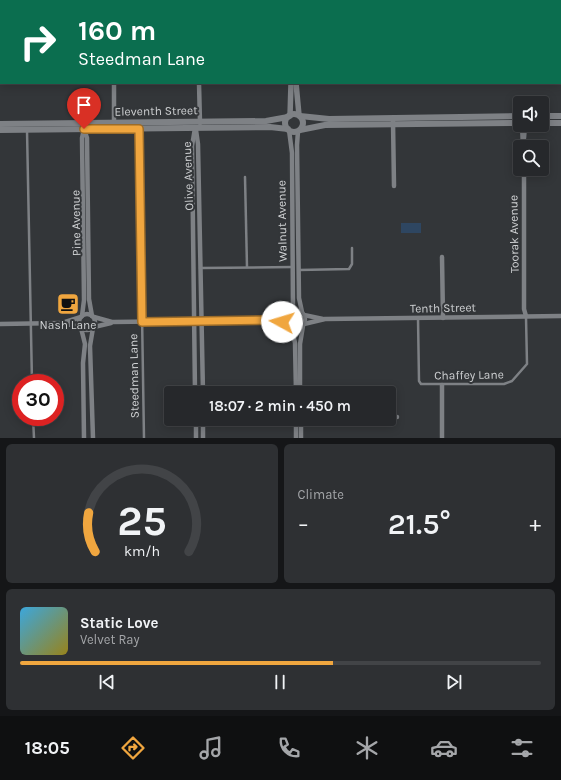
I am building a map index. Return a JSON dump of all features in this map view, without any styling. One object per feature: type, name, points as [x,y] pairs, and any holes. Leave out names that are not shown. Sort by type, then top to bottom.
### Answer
[{"type":"main road","name":"Eleventh Street","points":[[0,124],[84,122],[139,129],[266,121],[289,116]]},
{"type":"main road","points":[[513,116],[318,119],[289,116],[286,122],[289,129],[299,130],[318,125],[513,124]]},
{"type":"main road","points":[[299,116],[303,122],[299,130]]},
{"type":"main road","points":[[549,116],[561,116]]},
{"type":"main road","name":"Pine Avenue","points":[[84,122],[84,129]]},
{"type":"main road","name":"Eleventh Street","points":[[0,130],[84,129],[140,122],[198,126],[270,127],[289,129]]},
{"type":"main road","points":[[549,123],[561,123]]},
{"type":"street","points":[[114,84],[114,126]]},
{"type":"street","points":[[198,126],[199,84]]},
{"type":"street","points":[[289,116],[291,84]]},
{"type":"street","points":[[296,84],[299,116]]},
{"type":"street","points":[[393,118],[394,186]]},
{"type":"street","name":"Olive Avenue","points":[[198,126],[203,386]]},
{"type":"street","name":"Olive Avenue","points":[[195,386],[192,146],[198,126]]},
{"type":"street","name":"Pine Avenue","points":[[82,316],[84,300],[82,138],[84,129]]},
{"type":"street","name":"Pine Avenue","points":[[84,129],[87,138],[88,291],[93,317]]},
{"type":"street","name":"Walnut Avenue","points":[[289,129],[292,153],[294,266],[292,313]]},
{"type":"street","name":"Walnut Avenue","points":[[299,130],[297,145],[299,298],[303,313]]},
{"type":"street","name":"Toorak Avenue","points":[[524,176],[524,309],[526,316]]},
{"type":"street","points":[[442,257],[443,318]]},
{"type":"street","points":[[292,313],[289,319],[295,343],[296,386]]},
{"type":"street","points":[[267,320],[292,313],[303,313],[306,320],[303,325],[300,344],[300,386]]},
{"type":"street","name":"Tenth Street","points":[[303,313],[325,319]]},
{"type":"street","points":[[62,323],[87,314],[112,322],[267,320],[291,325],[296,328],[303,325]]},
{"type":"street","points":[[82,316],[79,322],[84,344],[84,438]]},
{"type":"street","name":"Tenth Street","points":[[303,325],[325,319],[561,316]]},
{"type":"street","points":[[93,317],[95,322],[90,342],[93,438]]},
{"type":"street","points":[[1,324],[62,323],[88,330],[112,322]]},
{"type":"street","points":[[442,384],[442,438]]},
{"type":"street","points":[[196,426],[196,438]]},
{"type":"street","points":[[203,426],[203,438]]},
{"type":"street","points":[[296,426],[296,438]]},
{"type":"street","points":[[301,426],[301,438]]},
{"type":"lane","name":"Steedman Lane","points":[[140,122],[144,438]]},
{"type":"lane","points":[[27,123],[32,374]]},
{"type":"lane","points":[[245,177],[247,268]]},
{"type":"lane","points":[[299,270],[349,269],[352,264],[352,248]]},
{"type":"lane","points":[[200,268],[294,266]]},
{"type":"lane","name":"Chaffey Lane","points":[[418,318],[419,381],[422,384],[504,384],[512,381],[527,364],[526,316]]},
{"type":"lane","points":[[33,426],[34,438]]},
{"type":"shaded area","points":[[401,223],[421,223],[421,233],[401,233]]},
{"type":"place","name":"Nash Lane","points":[[68,304]]},
{"type":"route","points":[[84,129],[139,129],[142,322],[267,320],[282,322]]}]
